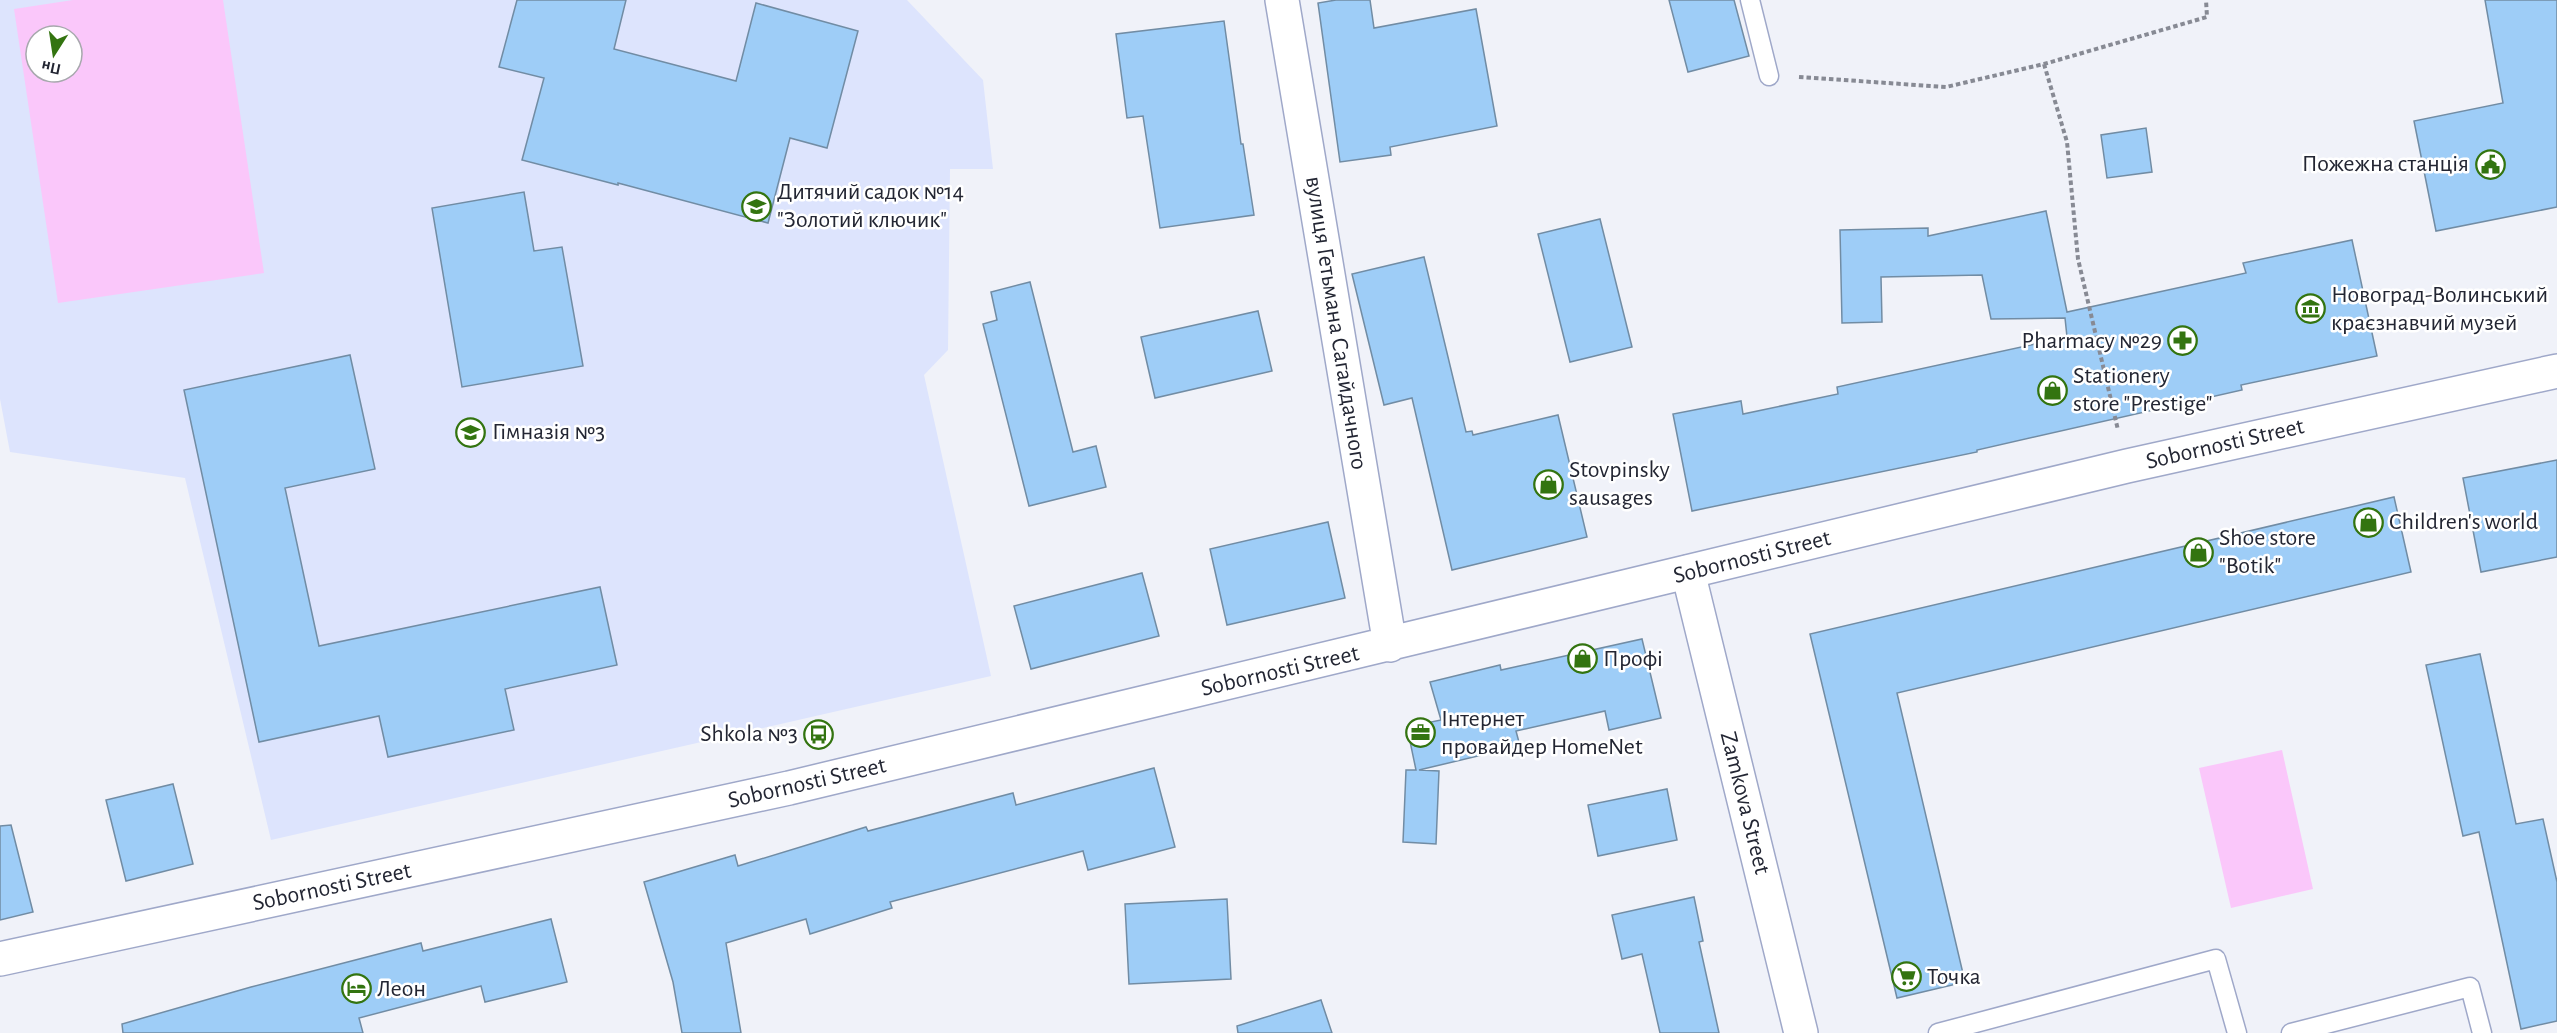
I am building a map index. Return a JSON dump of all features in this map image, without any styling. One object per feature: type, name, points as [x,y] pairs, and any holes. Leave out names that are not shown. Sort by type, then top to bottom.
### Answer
[{"type":"street","name":"вулиця Гетьмана Сагайдачного","points":[[1282,0],[1390,645]]},
{"type":"street","name":"Sobornosti Street","points":[[0,958],[789,788],[2127,466],[2557,370]]},
{"type":"street","name":"Zamkova Street","points":[[1688,572],[1801,1033]]},
{"type":"lane","points":[[1750,0],[1769,76]]},
{"type":"lane","points":[[1938,1033],[2216,959],[2237,1033]]},
{"type":"lane","points":[[2291,1033],[2470,987],[2482,1033]]},
{"type":"path","points":[[1769,76],[1946,87],[2044,64],[2207,17],[2206,0]]},
{"type":"path","points":[[2044,64],[2067,142],[2078,259],[2127,466]]},
{"type":"shaded area","name":"Гімназія №3","points":[[0,0],[907,0],[983,80],[993,169],[950,169],[948,350],[924,375],[991,676],[271,840],[185,478],[10,452],[0,399]]},
{"type":"shaded area","points":[[73,0],[223,0],[264,273],[58,303],[25,84],[84,84],[84,24],[24,24],[24,76],[14,9]]},
{"type":"shaded area","points":[[2282,750],[2313,889],[2231,908],[2199,768]]},
{"type":"building","points":[[517,0],[626,0],[614,49],[736,81],[756,3],[858,31],[827,148],[790,138],[768,223],[522,160],[544,78],[499,67]]},
{"type":"building","points":[[1336,0],[1370,0],[1374,28],[1476,9],[1497,126],[1390,147],[1391,155],[1340,162],[1318,3]]},
{"type":"building","points":[[1669,0],[1734,0],[1749,56],[1688,72]]},
{"type":"building","name":"Пожежна станція","points":[[2485,0],[2557,0],[2557,207],[2436,231],[2414,121],[2503,103]]},
{"type":"building","points":[[1224,21],[1241,144],[1243,144],[1254,215],[1160,228],[1143,116],[1127,118],[1116,34]]},
{"type":"building","points":[[2146,128],[2152,172],[2107,178],[2101,135]]},
{"type":"building","points":[[524,192],[534,251],[562,247],[583,366],[462,387],[432,208]]},
{"type":"building","points":[[2046,211],[2067,312],[2246,273],[2243,263],[2352,240],[2377,356],[2241,385],[2242,390],[1977,450],[1977,452],[1692,511],[1673,414],[1741,401],[1743,414],[1838,394],[1837,387],[2067,337],[2065,318],[1991,319],[1982,275],[1881,277],[1882,322],[1842,323],[1840,230],[1928,228],[1928,236]]},
{"type":"building","points":[[1600,219],[1632,347],[1570,362],[1538,234]]},
{"type":"building","points":[[1424,257],[1466,432],[1472,431],[1473,435],[1558,415],[1587,537],[1452,570],[1412,398],[1384,405],[1352,274]]},
{"type":"building","points":[[1030,282],[1073,452],[1096,446],[1106,487],[1029,506],[983,324],[997,320],[991,292]]},
{"type":"building","points":[[1258,311],[1272,371],[1155,398],[1141,337]]},
{"type":"building","points":[[350,355],[375,469],[285,488],[319,646],[600,587],[617,665],[505,689],[514,730],[388,757],[379,716],[259,742],[184,390]]},
{"type":"building","points":[[2557,460],[2557,557],[2481,572],[2463,478]]},
{"type":"building","points":[[2394,497],[2411,572],[1897,693],[1965,982],[1897,998],[1810,634]]},
{"type":"building","points":[[1328,522],[1345,598],[1227,625],[1210,549]]},
{"type":"building","points":[[1142,573],[1159,636],[1031,669],[1014,606]]},
{"type":"building","points":[[1642,639],[1661,718],[1609,730],[1605,711],[1516,731],[1520,746],[1419,770],[1439,771],[1436,844],[1403,842],[1406,770],[1416,770],[1407,727],[1441,720],[1430,682],[1500,665],[1501,670]]},
{"type":"building","points":[[2480,654],[2516,824],[2543,819],[2557,882],[2557,1021],[2521,1029],[2479,832],[2463,836],[2426,665]]},
{"type":"building","points":[[1154,768],[1175,847],[1088,870],[1083,851],[890,902],[892,908],[810,934],[806,919],[726,943],[741,1033],[682,1033],[673,982],[644,882],[735,855],[738,866],[866,827],[868,831],[1013,793],[1016,805]]},
{"type":"building","points":[[173,784],[193,864],[126,881],[106,800]]},
{"type":"building","points":[[1667,789],[1677,840],[1598,856],[1588,805]]},
{"type":"building","points":[[11,825],[33,912],[0,920],[0,826]]},
{"type":"building","points":[[1694,897],[1703,941],[1699,942],[1719,1033],[1660,1033],[1642,954],[1622,959],[1612,915]]},
{"type":"building","points":[[1227,899],[1231,979],[1129,984],[1125,904]]},
{"type":"building","points":[[551,919],[567,982],[485,1002],[481,986],[359,1018],[363,1033],[123,1033],[122,1024],[251,987],[421,943],[423,951]]},
{"type":"building","points":[[1321,1000],[1332,1033],[1238,1033],[1237,1026]]},
{"type":"place","name":"Пожежна станція","points":[[2490,164]]},
{"type":"place","name":"Дитячий садок №14 \"Золотий ключик\"","points":[[756,206]]},
{"type":"place","name":"Новоград-Волинський краєзнавчий музей","points":[[2310,309]]},
{"type":"place","name":"Pharmacy №29","points":[[2183,341]]},
{"type":"place","name":"Stationery store \"Prestige\"","points":[[2052,390]]},
{"type":"place","name":"Гімназія №3","points":[[471,432]]},
{"type":"place","name":"Stovpinsky sausages","points":[[1548,484]]},
{"type":"place","name":"Children's world","points":[[2368,522]]},
{"type":"place","name":"Shoe store \"Botik\"","points":[[2198,552]]},
{"type":"place","name":"Профі","points":[[1582,659]]},
{"type":"place","name":"Інтернет провайдер HomeNet","points":[[1420,733]]},
{"type":"place","name":"Shkola №3","points":[[819,734]]},
{"type":"place","name":"Точка","points":[[1906,977]]},
{"type":"place","name":"Леон","points":[[356,989]]}]
